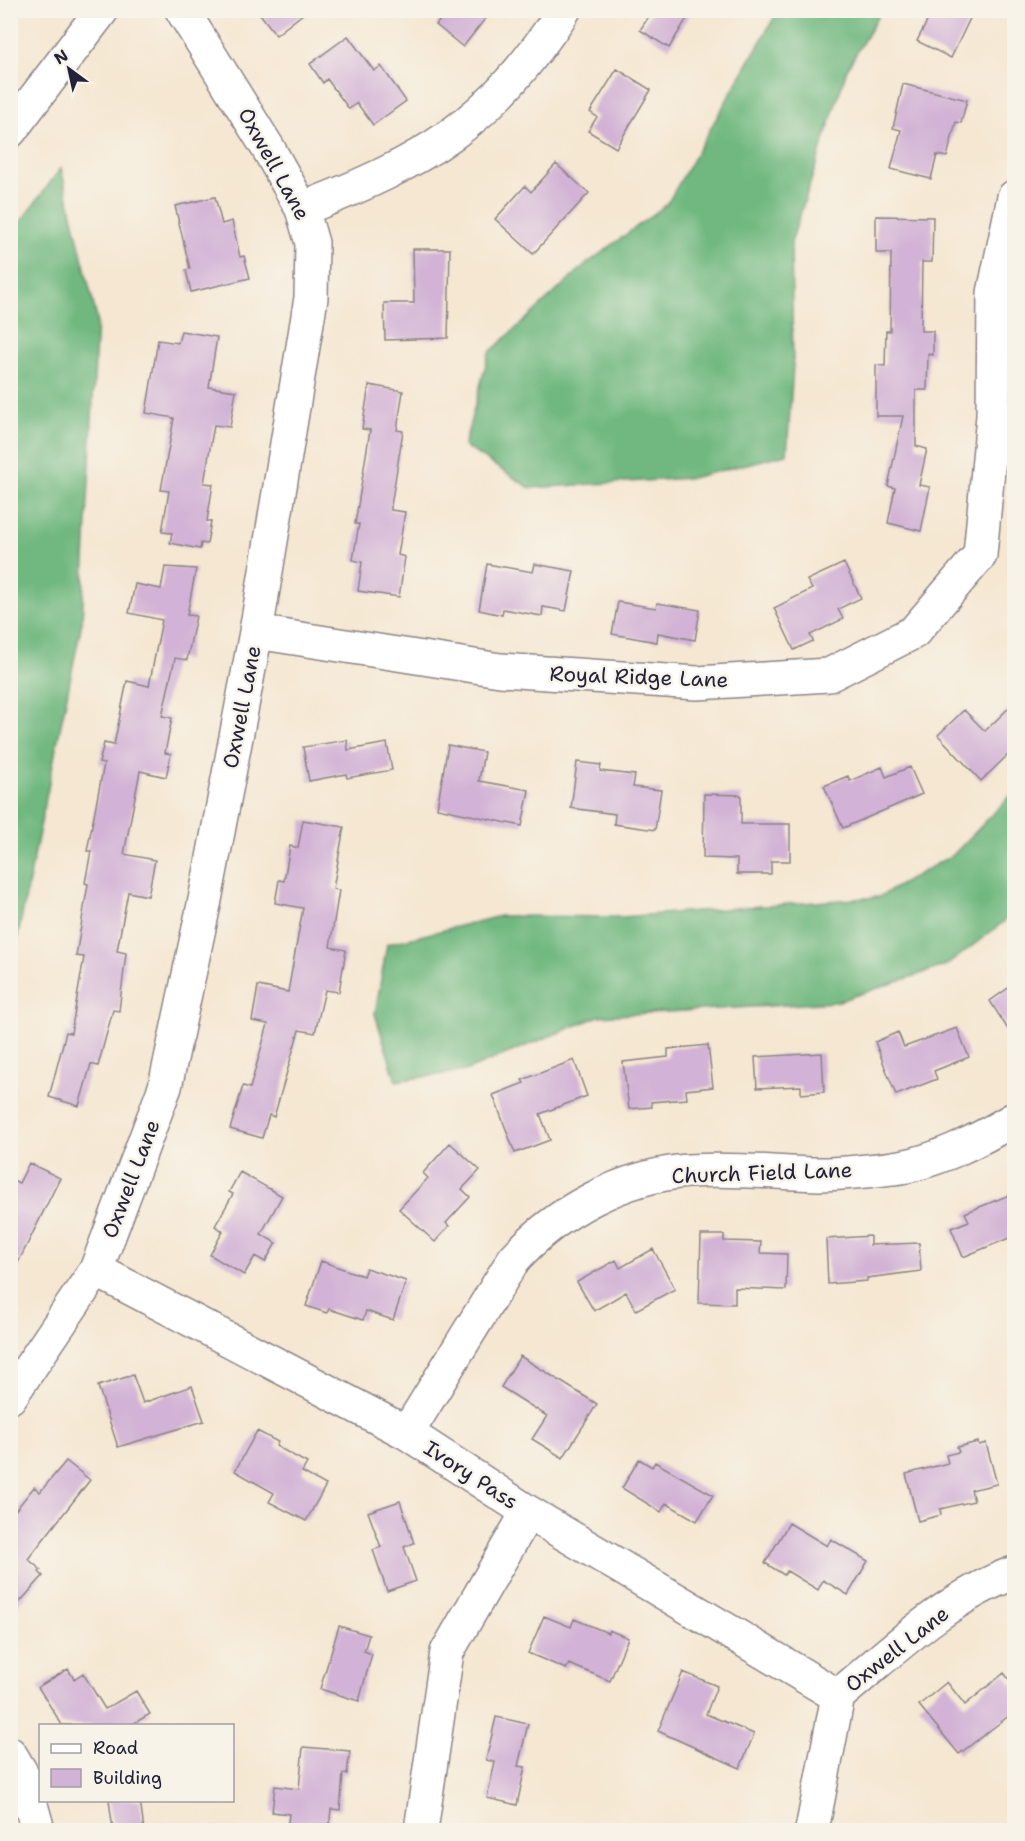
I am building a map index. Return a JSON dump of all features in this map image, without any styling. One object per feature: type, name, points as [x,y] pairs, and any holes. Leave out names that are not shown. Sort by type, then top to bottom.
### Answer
[{"type":"street","points":[[10,131],[102,10]]},
{"type":"street","name":"Oxwell Lane","points":[[10,1397],[96,1270],[165,1087],[205,900],[256,632],[311,298],[312,243],[302,209],[263,139],[182,10]]},
{"type":"street","points":[[302,209],[397,170],[468,123],[514,79],[564,10]]},
{"type":"street","name":"Royal Ridge Lane","points":[[256,632],[500,670],[697,683],[829,675],[914,632],[980,555],[993,416],[994,293],[1013,208]]},
{"type":"street","name":"Church Field Lane","points":[[407,1434],[514,1259],[535,1234],[564,1214],[609,1192],[645,1179],[687,1171],[749,1170],[822,1174],[896,1168],[971,1142],[1014,1119]]},
{"type":"street","name":"Ivory Pass","points":[[96,1270],[407,1434],[528,1512],[838,1696]]},
{"type":"street","points":[[421,1830],[447,1652],[528,1512]]},
{"type":"street","name":"Oxwell Lane","points":[[812,1830],[838,1696],[957,1601],[1014,1573]]},
{"type":"street","points":[[10,1754],[23,1776],[37,1819],[38,1830]]},
{"type":"green space","points":[[778,11],[881,11],[847,69],[791,243],[793,365],[787,454],[691,478],[530,488],[464,446],[489,353],[585,265],[667,204]]},
{"type":"green space","points":[[61,168],[97,319],[82,622],[11,969],[11,235]]},
{"type":"green space","points":[[1014,792],[1014,914],[947,965],[836,1002],[599,1016],[465,1071],[396,1081],[375,1014],[387,944],[500,916],[622,917],[879,897],[954,854]]},
{"type":"building","points":[[257,10],[308,10],[276,35]]},
{"type":"building","points":[[448,10],[492,10],[463,47],[436,25]]},
{"type":"building","points":[[653,10],[692,10],[669,48],[640,30]]},
{"type":"building","points":[[933,10],[974,10],[951,58],[917,41]]},
{"type":"building","points":[[348,36],[374,71],[381,66],[406,101],[373,125],[357,103],[349,109],[327,79],[323,83],[310,64]]},
{"type":"building","points":[[617,69],[651,90],[616,148],[588,131],[597,117],[590,112]]},
{"type":"building","points":[[903,84],[967,100],[961,123],[956,122],[947,157],[937,155],[931,179],[891,169],[901,130],[893,128]]},
{"type":"building","points":[[556,164],[589,193],[533,254],[495,219],[525,186],[531,192]]},
{"type":"building","points":[[215,197],[222,224],[232,221],[240,257],[244,256],[250,278],[191,292],[186,270],[190,269],[175,206]]},
{"type":"building","points":[[876,216],[933,217],[932,262],[922,262],[921,331],[933,331],[933,355],[928,354],[927,390],[916,390],[916,446],[927,449],[919,485],[930,487],[921,531],[888,523],[895,488],[888,486],[903,416],[876,416],[876,365],[885,366],[886,331],[890,331],[891,253],[876,253]]},
{"type":"building","points":[[413,249],[450,249],[448,338],[385,340],[384,303],[414,303]]},
{"type":"building","points":[[181,331],[217,337],[209,387],[236,391],[230,427],[214,425],[204,483],[213,484],[207,521],[211,521],[207,544],[201,543],[200,549],[170,543],[172,533],[162,532],[169,491],[161,490],[174,418],[146,413],[158,340],[178,343]]},
{"type":"building","points":[[369,385],[403,391],[397,430],[403,431],[391,506],[391,510],[405,512],[398,555],[405,557],[399,597],[358,591],[362,562],[353,560],[359,524],[355,524],[370,430],[362,429]]},
{"type":"building","points":[[844,563],[861,598],[838,609],[843,619],[810,635],[813,641],[794,650],[774,608],[812,589],[807,580]]},
{"type":"building","points":[[487,564],[533,572],[535,564],[574,571],[566,611],[543,607],[542,616],[503,609],[502,615],[479,610]]},
{"type":"building","points":[[165,567],[196,569],[187,615],[196,616],[187,660],[175,658],[162,716],[172,718],[165,753],[171,754],[166,777],[140,771],[124,854],[155,860],[148,896],[128,892],[117,951],[126,953],[119,1011],[113,1010],[98,1066],[91,1064],[79,1106],[49,1097],[66,1032],[71,1033],[84,957],[76,956],[88,884],[85,883],[91,851],[87,851],[104,764],[99,763],[104,743],[114,745],[127,681],[149,686],[162,620],[129,613],[135,584],[161,589]]},
{"type":"building","points":[[618,602],[656,608],[657,603],[700,610],[695,640],[658,633],[657,642],[612,634]]},
{"type":"building","points":[[1014,703],[1014,749],[981,781],[938,735],[964,710],[985,731]]},
{"type":"building","points":[[347,740],[348,750],[387,743],[392,770],[347,778],[346,774],[309,781],[303,747]]},
{"type":"building","points":[[448,745],[484,752],[479,781],[529,790],[522,826],[437,808]]},
{"type":"building","points":[[577,762],[601,765],[600,771],[635,775],[633,787],[661,790],[655,830],[614,824],[615,814],[571,808]]},
{"type":"building","points":[[882,767],[886,777],[910,767],[922,794],[843,828],[824,786],[848,776],[850,781]]},
{"type":"building","points":[[704,794],[741,795],[741,824],[790,824],[790,861],[771,861],[771,874],[737,874],[737,859],[703,858]]},
{"type":"building","points":[[303,820],[344,827],[333,889],[339,890],[330,947],[346,950],[339,992],[325,990],[315,1033],[299,1030],[274,1117],[269,1115],[262,1138],[230,1129],[243,1086],[250,1088],[268,1024],[252,1021],[258,986],[288,992],[303,908],[275,903],[279,880],[284,881],[290,846],[298,848]]},
{"type":"building","points":[[1014,984],[1014,1039],[990,1001]]},
{"type":"building","points":[[957,1028],[969,1057],[934,1071],[937,1079],[896,1095],[875,1042],[898,1032],[904,1047]]},
{"type":"building","points":[[708,1045],[713,1087],[686,1090],[687,1099],[651,1102],[652,1107],[629,1109],[623,1062],[668,1057],[668,1049]]},
{"type":"building","points":[[822,1053],[824,1092],[801,1094],[801,1086],[757,1088],[755,1057]]},
{"type":"building","points":[[574,1060],[587,1096],[540,1114],[550,1140],[515,1153],[493,1095],[524,1083],[522,1080]]},
{"type":"building","points":[[450,1143],[480,1170],[462,1189],[470,1197],[446,1223],[449,1226],[435,1242],[399,1209],[428,1178],[423,1173]]},
{"type":"building","points":[[29,1163],[60,1178],[10,1279],[10,1179],[19,1183]]},
{"type":"building","points":[[240,1172],[282,1196],[261,1234],[276,1243],[265,1262],[255,1256],[244,1275],[210,1255],[223,1231],[215,1226],[233,1194],[229,1192]]},
{"type":"building","points":[[1014,1193],[1014,1236],[963,1257],[951,1228],[969,1221],[965,1213]]},
{"type":"building","points":[[701,1235],[724,1235],[724,1241],[761,1242],[760,1253],[787,1254],[786,1290],[735,1288],[735,1304],[699,1303]]},
{"type":"building","points":[[870,1236],[870,1245],[919,1243],[921,1271],[867,1278],[867,1281],[828,1284],[826,1239]]},
{"type":"building","points":[[653,1249],[675,1289],[636,1310],[626,1292],[594,1311],[577,1282],[616,1260],[620,1268]]},
{"type":"building","points":[[321,1261],[363,1276],[366,1268],[406,1281],[393,1320],[366,1311],[363,1320],[329,1309],[327,1313],[306,1306]]},
{"type":"building","points":[[520,1356],[597,1404],[563,1458],[532,1439],[547,1416],[501,1387]]},
{"type":"building","points":[[133,1375],[143,1403],[192,1386],[204,1421],[118,1447],[98,1386]]},
{"type":"building","points":[[257,1431],[278,1442],[276,1446],[307,1463],[302,1472],[326,1485],[306,1521],[269,1502],[274,1493],[235,1471]]},
{"type":"building","points":[[978,1442],[979,1445],[986,1443],[997,1484],[971,1490],[974,1501],[940,1509],[941,1515],[918,1521],[906,1474],[948,1463],[946,1455],[959,1452],[957,1447]]},
{"type":"building","points":[[639,1459],[652,1467],[655,1462],[713,1495],[697,1521],[666,1503],[661,1512],[622,1488]]},
{"type":"building","points":[[66,1461],[90,1480],[28,1559],[41,1570],[39,1572],[43,1576],[10,1613],[10,1517],[34,1487],[40,1492]]},
{"type":"building","points":[[400,1501],[414,1543],[404,1547],[416,1581],[387,1591],[373,1550],[381,1547],[368,1512]]},
{"type":"building","points":[[789,1523],[827,1546],[831,1539],[868,1561],[848,1595],[823,1580],[818,1590],[787,1571],[784,1575],[765,1563]]},
{"type":"building","points":[[544,1616],[571,1627],[574,1619],[608,1633],[609,1630],[628,1638],[610,1681],[569,1664],[566,1669],[528,1653]]},
{"type":"building","points":[[339,1626],[369,1635],[364,1651],[372,1654],[359,1701],[320,1689]]},
{"type":"building","points":[[68,1669],[74,1679],[83,1673],[105,1709],[136,1691],[150,1714],[133,1724],[61,1724],[38,1687]]},
{"type":"building","points":[[683,1672],[717,1686],[706,1714],[754,1734],[740,1768],[658,1731]]},
{"type":"building","points":[[1004,1673],[1014,1686],[1014,1712],[959,1754],[919,1705],[947,1682],[965,1705]]},
{"type":"building","points":[[496,1717],[528,1724],[518,1766],[525,1767],[517,1805],[487,1798],[495,1762],[486,1760]]},
{"type":"building","points":[[303,1747],[350,1751],[347,1774],[343,1774],[340,1810],[331,1809],[329,1830],[287,1830],[289,1814],[272,1812],[275,1786],[299,1789]]},
{"type":"building","points":[[109,1802],[140,1802],[144,1830],[113,1830]]}]
